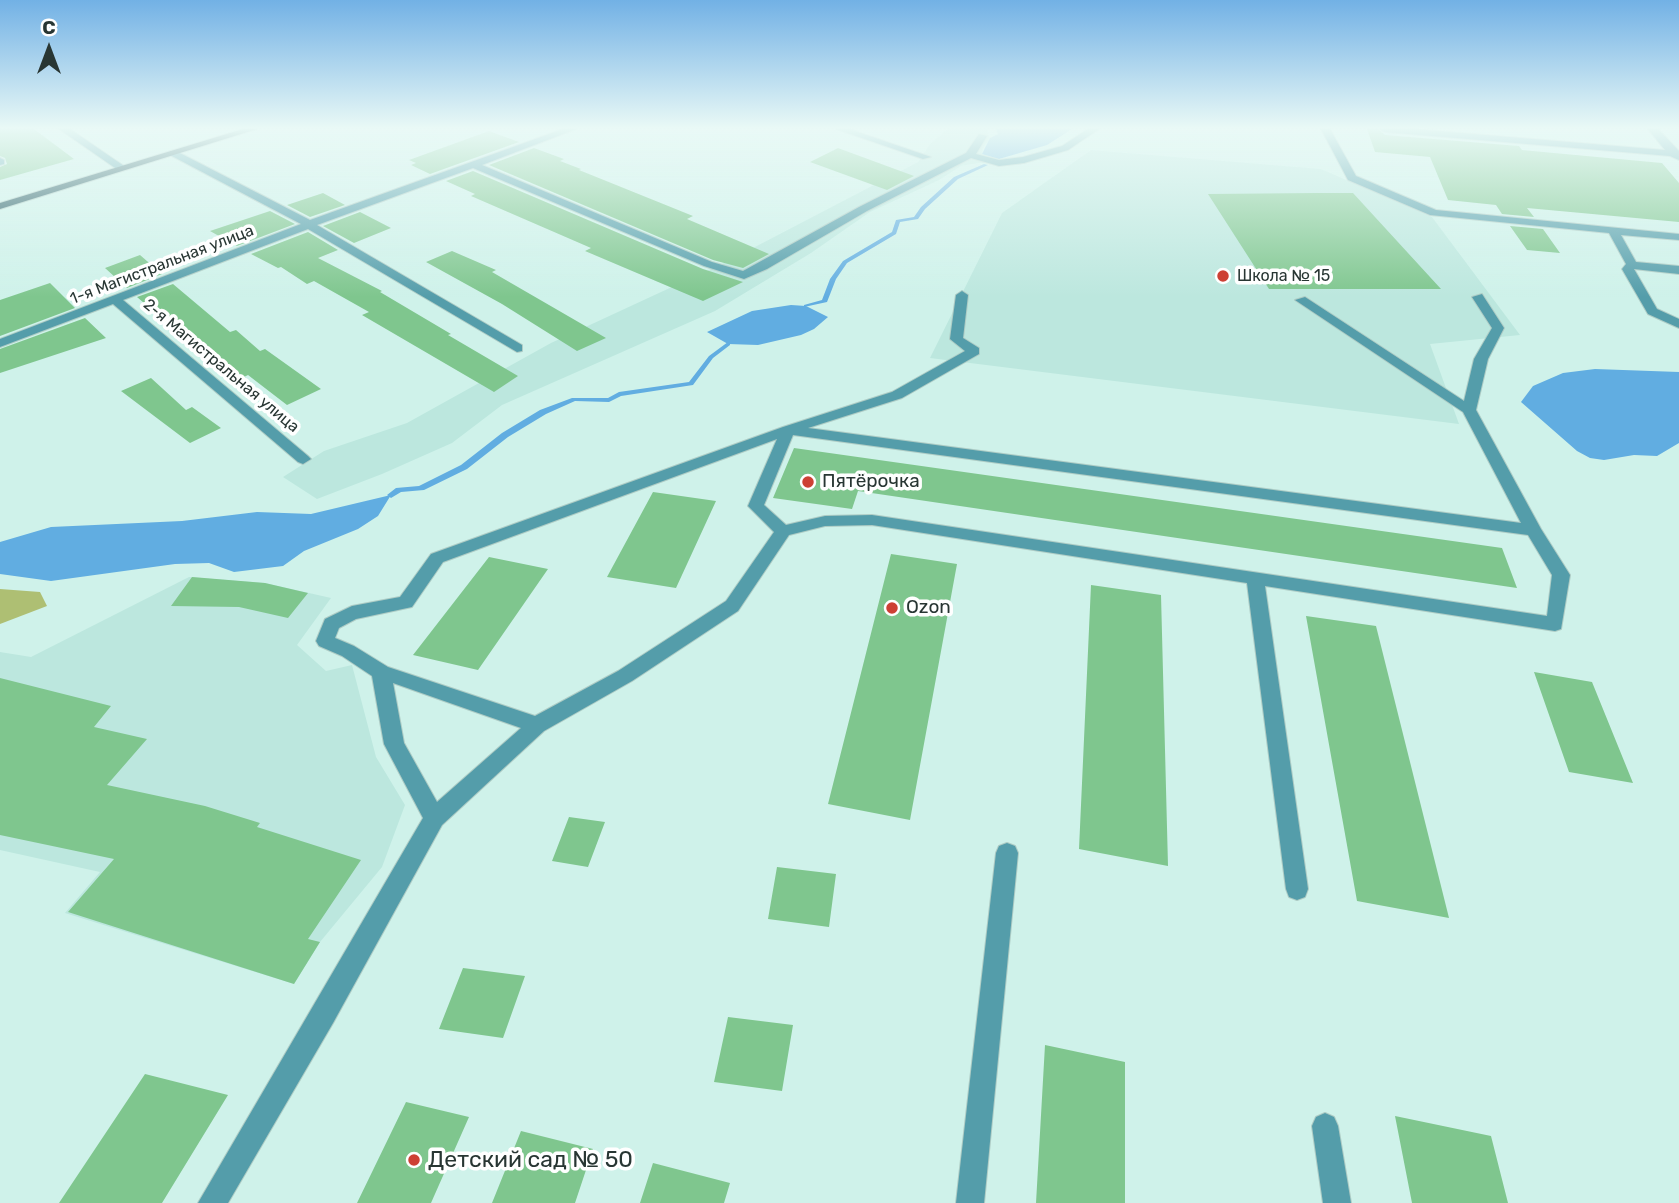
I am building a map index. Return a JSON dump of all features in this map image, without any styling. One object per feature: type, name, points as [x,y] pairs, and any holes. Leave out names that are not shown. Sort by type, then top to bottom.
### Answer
[{"type":"main road","points":[[0,206],[67,185]]},
{"type":"street","points":[[236,185],[297,216],[517,348]]},
{"type":"street","name":"1-я Магистральная улица","points":[[0,343],[418,185]]},
{"type":"street","points":[[522,185],[708,264],[744,275],[910,185]]},
{"type":"street","points":[[1369,185],[1434,213],[1679,237]]},
{"type":"street","points":[[1613,231],[1632,265]]},
{"type":"street","points":[[1632,265],[1679,270]]},
{"type":"street","points":[[1632,265],[1628,269],[1652,311],[1677,323]]},
{"type":"street","points":[[537,725],[381,672],[348,651],[325,641],[331,624],[352,613],[406,602],[437,558],[788,430],[897,395],[974,351],[956,339],[962,295]]},
{"type":"street","points":[[1469,410],[1480,359],[1498,328],[1478,298]]},
{"type":"street","name":"2-я Магистральная улица","points":[[116,300],[303,459]]},
{"type":"street","points":[[212,1203],[324,1014],[434,818],[537,725],[625,676],[732,606],[783,531],[825,521],[872,520],[1555,624],[1561,575],[1533,530],[1469,410],[1301,300]]},
{"type":"street","points":[[788,430],[1533,530]]},
{"type":"street","points":[[783,531],[755,506],[788,430]]},
{"type":"street","points":[[1255,578],[1297,889]]},
{"type":"street","points":[[381,672],[394,744],[434,818]]},
{"type":"street","points":[[970,1203],[1007,853]]},
{"type":"street","points":[[1325,1126],[1337,1203]]},
{"type":"shaded area","points":[[874,185],[928,185],[870,212],[811,253],[715,311],[502,405],[452,443],[317,499],[283,477],[324,451],[407,423],[551,343],[728,261]]},
{"type":"shaded area","name":"Школа № 15","points":[[1041,185],[1358,185],[1432,217],[1520,335],[1430,344],[1459,424],[930,358],[1002,213]]},
{"type":"shaded area","points":[[189,577],[265,583],[331,598],[297,645],[326,671],[352,665],[376,757],[405,805],[382,867],[320,942],[294,984],[65,913],[100,872],[0,850],[0,652],[31,657]]},
{"type":"green space","points":[[0,589],[40,592],[47,606],[0,624]]},
{"type":"water","points":[[791,305],[806,306],[828,317],[814,329],[801,335],[758,345],[728,344],[707,332],[752,311]]},
{"type":"water","points":[[1595,369],[1679,372],[1679,443],[1657,456],[1634,455],[1604,460],[1590,458],[1577,451],[1521,402],[1533,386],[1563,373]]},
{"type":"water","points":[[391,495],[378,516],[358,529],[304,551],[283,566],[234,572],[209,563],[175,564],[51,581],[0,574],[0,542],[51,527],[182,521],[257,512],[311,514]]},
{"type":"building","points":[[455,185],[506,185],[703,269],[743,282],[703,301],[585,251],[591,248],[471,196],[475,194]]},
{"type":"building","points":[[536,185],[617,185],[693,216],[687,219],[769,254],[743,268],[713,260]]},
{"type":"building","points":[[874,185],[896,185],[887,190]]},
{"type":"building","points":[[1442,185],[1679,185],[1679,222],[1527,208],[1534,217],[1502,214],[1496,205],[1448,200]]},
{"type":"building","points":[[323,193],[345,205],[310,217],[287,205]]},
{"type":"building","points":[[1353,193],[1441,289],[1269,289],[1208,194]]},
{"type":"building","points":[[270,211],[295,224],[237,246],[210,231]]},
{"type":"building","points":[[360,212],[391,228],[354,243],[323,226]]},
{"type":"building","points":[[1510,226],[1543,229],[1560,253],[1527,250]]},
{"type":"building","points":[[308,232],[338,250],[318,258],[382,291],[380,292],[451,334],[448,335],[518,376],[494,392],[362,315],[369,312],[314,281],[307,284],[281,267],[278,268],[251,254]]},
{"type":"building","points":[[452,251],[496,270],[492,272],[606,338],[577,351],[502,304],[426,262]]},
{"type":"building","points":[[140,255],[162,274],[127,288],[105,268]]},
{"type":"building","points":[[50,283],[75,308],[0,336],[0,300]]},
{"type":"building","points":[[173,284],[230,332],[236,330],[260,351],[265,349],[321,389],[287,405],[248,375],[244,377],[191,339],[187,340],[137,297]]},
{"type":"building","points":[[85,318],[106,338],[0,373],[0,349]]},
{"type":"building","points":[[151,378],[186,410],[192,407],[221,428],[190,443],[121,391]]},
{"type":"building","points":[[794,448],[1502,548],[1517,588],[858,491],[852,509],[773,498]]},
{"type":"building","points":[[653,492],[716,501],[676,588],[607,577]]},
{"type":"building","points":[[891,554],[957,564],[910,820],[828,804]]},
{"type":"building","points":[[489,557],[548,569],[478,670],[413,655]]},
{"type":"building","points":[[192,577],[265,583],[308,593],[288,618],[239,607],[171,606]]},
{"type":"building","points":[[1091,585],[1161,595],[1168,866],[1079,849]]},
{"type":"building","points":[[1306,616],[1376,626],[1449,918],[1357,901]]},
{"type":"building","points":[[1534,672],[1592,682],[1633,783],[1569,772]]},
{"type":"building","points":[[0,678],[111,706],[94,727],[147,739],[107,785],[205,806],[260,823],[257,827],[361,860],[308,939],[320,942],[294,984],[68,912],[114,859],[0,835]]},
{"type":"building","points":[[569,817],[605,822],[588,867],[552,861]]},
{"type":"building","points":[[777,867],[836,874],[829,927],[768,919]]},
{"type":"building","points":[[463,968],[525,976],[503,1038],[439,1029]]},
{"type":"building","points":[[728,1017],[793,1025],[782,1091],[714,1082]]},
{"type":"building","points":[[1045,1045],[1125,1062],[1125,1203],[1036,1203]]},
{"type":"building","points":[[145,1074],[228,1095],[162,1203],[59,1203]]},
{"type":"building","name":"Детский сад № 50","points":[[406,1102],[469,1117],[431,1203],[357,1203]]},
{"type":"building","points":[[1395,1116],[1491,1136],[1508,1203],[1412,1203]]},
{"type":"building","name":"Детский сад № 50","points":[[521,1131],[593,1149],[575,1203],[492,1203]]},
{"type":"building","name":"Детский сад № 50","points":[[653,1163],[730,1183],[724,1203],[640,1203]]},
{"type":"waterway","points":[[806,306],[825,301],[833,279],[845,262],[894,233],[898,221],[916,218],[948,185]]},
{"type":"waterway","points":[[391,495],[399,490],[421,488],[464,467],[505,435],[543,412],[574,399],[609,400],[619,394],[691,384],[711,357],[728,344]]},
{"type":"place","name":"Школа № 15","points":[[1223,276]]},
{"type":"place","name":"Пятёрочка","points":[[808,482]]},
{"type":"place","name":"Ozon","points":[[892,608]]},
{"type":"place","name":"Детский сад № 50","points":[[414,1160]]}]
